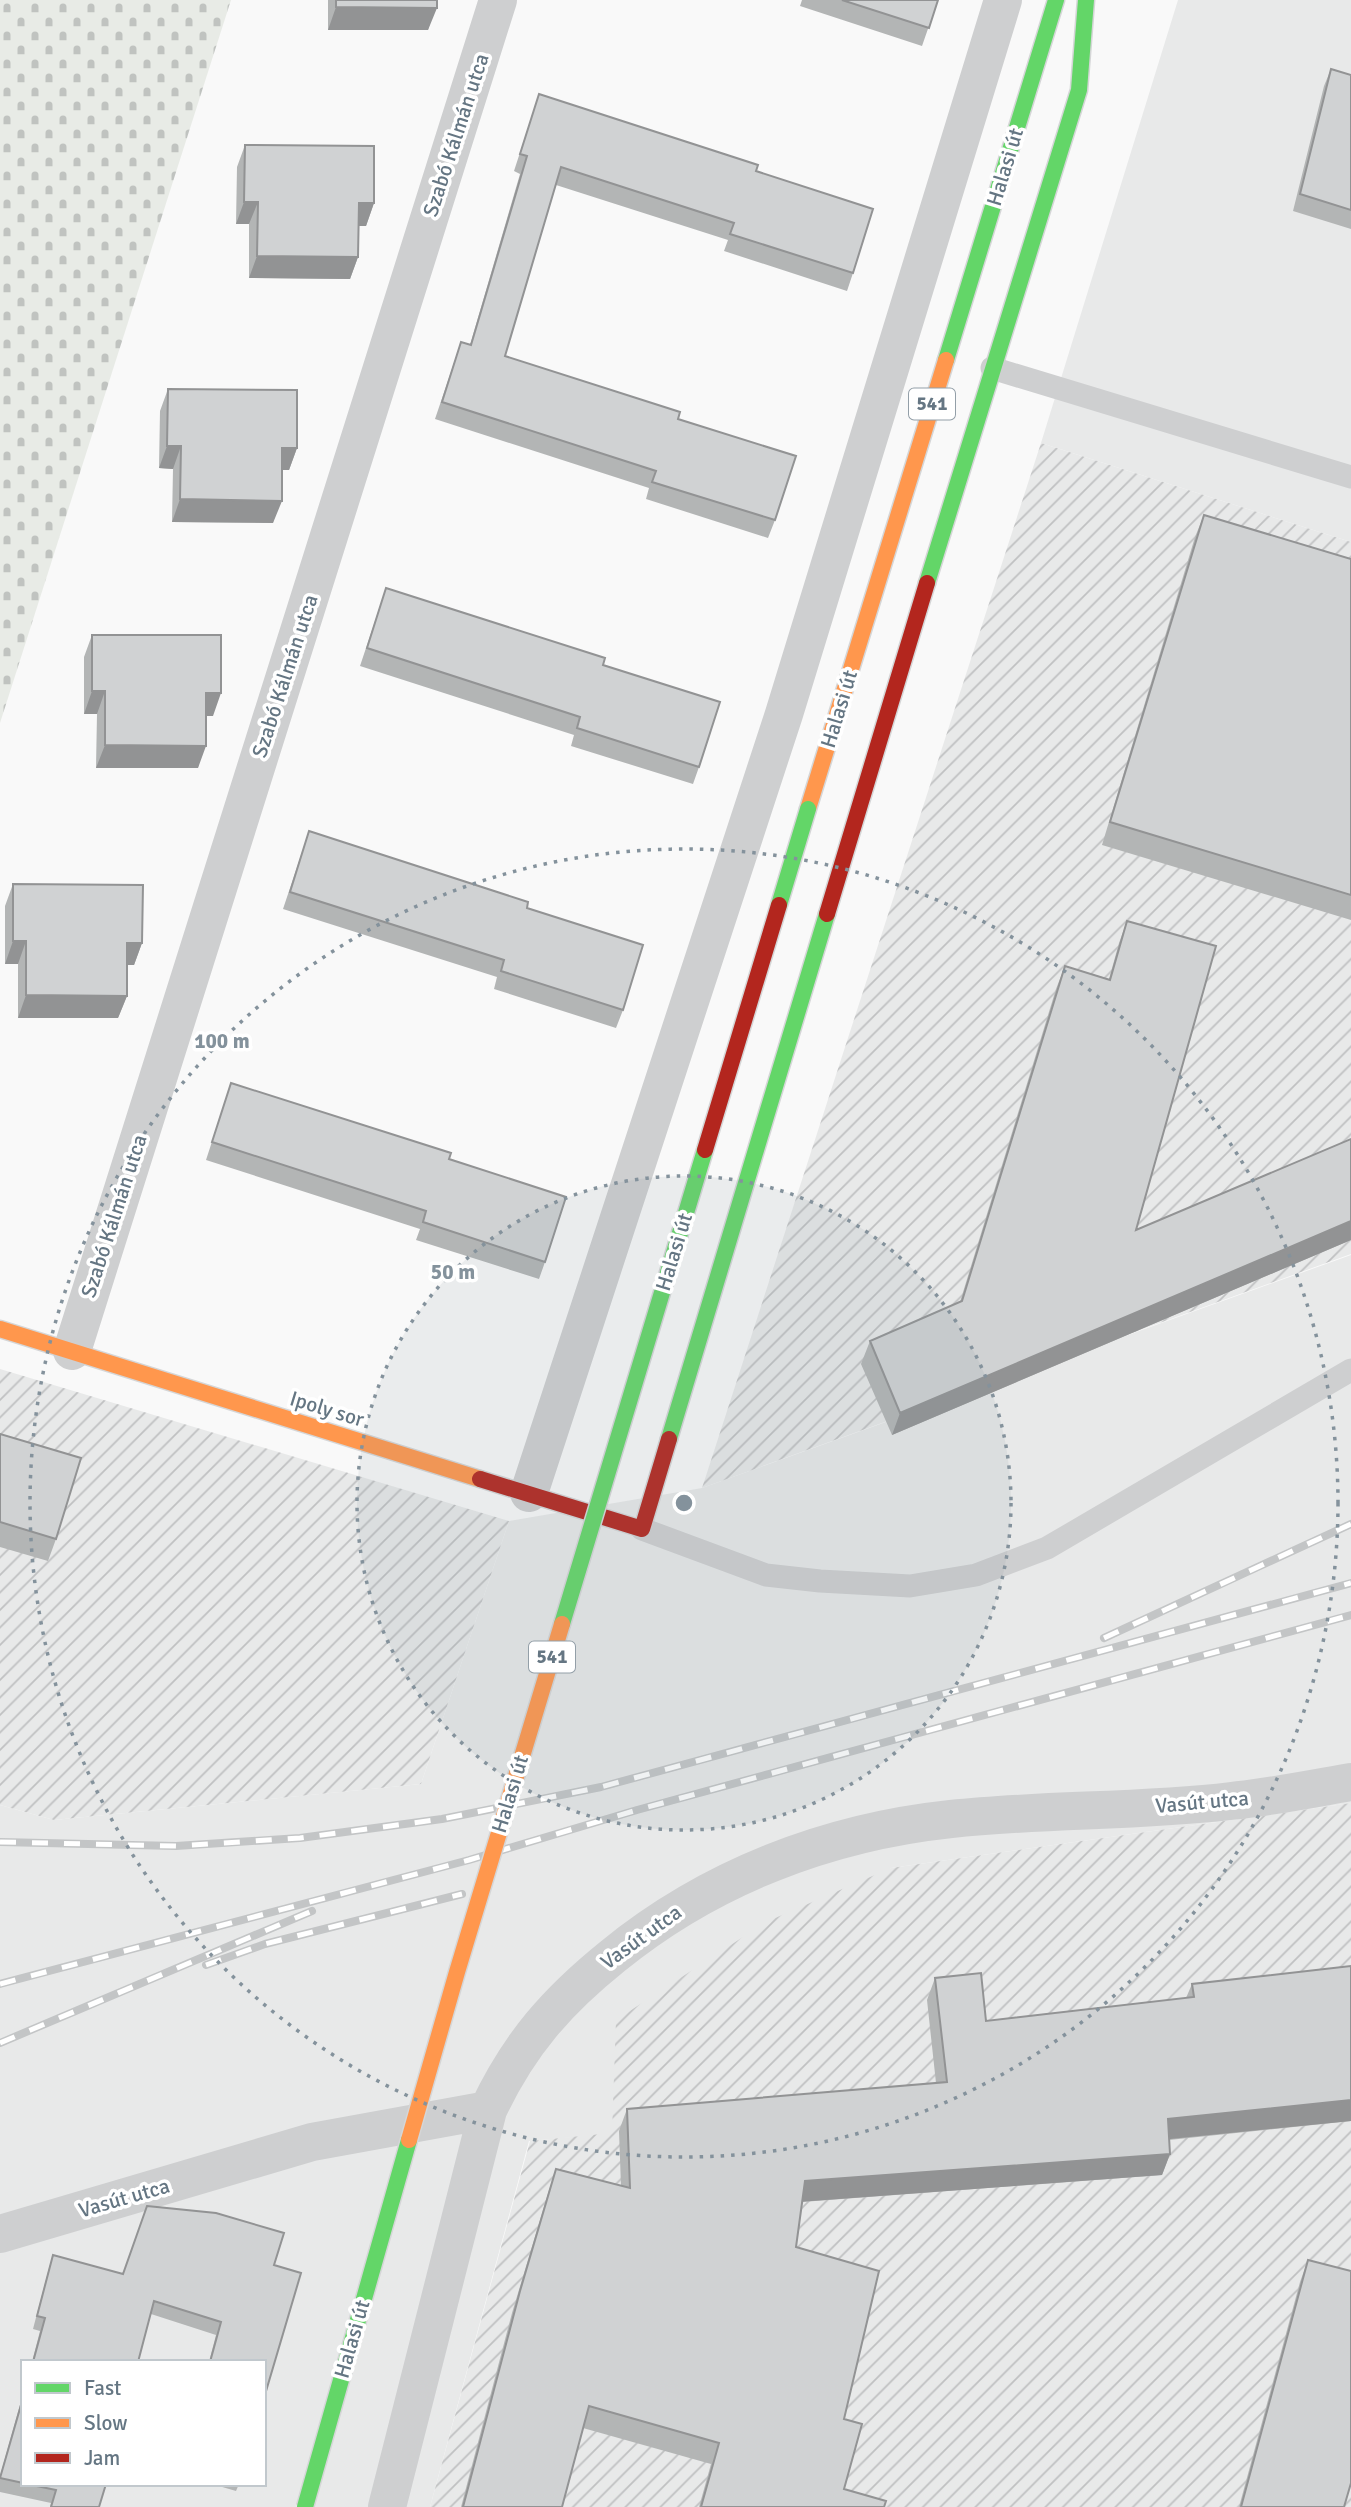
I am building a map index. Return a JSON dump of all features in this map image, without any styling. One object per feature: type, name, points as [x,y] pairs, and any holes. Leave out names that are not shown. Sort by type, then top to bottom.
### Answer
[{"type":"main road","name":"Halasi út","points":[[305,2507],[457,1972],[808,809],[1056,0]]},
{"type":"main road","points":[[642,1529],[992,368],[1079,90],[1086,0]]},
{"type":"main road","name":"Ipoly sor","points":[[0,1329],[642,1529]]},
{"type":"street","name":"Szabó Kálmán utca","points":[[72,1351],[498,0]]},
{"type":"street","points":[[528,1493],[784,715],[1003,0]]},
{"type":"street","name":"Vasút utca","points":[[0,2234],[312,2142],[488,2110],[522,2047],[554,2009],[595,1970],[644,1931],[689,1902],[750,1870],[817,1846],[872,1832],[951,1819],[1231,1801],[1351,1782]]},
{"type":"street","points":[[387,2507],[488,2110]]},
{"type":"lane","points":[[992,368],[1351,477]]},
{"type":"lane","points":[[642,1529],[766,1574],[820,1581],[910,1586],[976,1574],[1047,1548],[1351,1370]]},
{"type":"shaded area","points":[[1178,0],[1351,0],[1351,542],[1041,443]]},
{"type":"shaded area","points":[[1041,443],[1351,542],[1351,1254],[702,1488]]},
{"type":"shaded area","points":[[1351,1255],[1351,1803],[891,1868],[612,2134],[529,2141],[430,2507],[0,2507],[0,1805],[54,1820],[421,1784],[509,1521],[702,1488]]},
{"type":"shaded area","points":[[0,1369],[509,1521],[421,1784],[54,1820],[0,1805]]},
{"type":"shaded area","points":[[1351,1803],[1351,2507],[430,2507],[530,2141],[612,2133],[616,2020],[766,1922],[891,1868]]},
{"type":"green space","points":[[0,0],[231,0],[0,723]]},
{"type":"building","points":[[336,0],[437,0],[437,8],[336,7]]},
{"type":"building","points":[[842,0],[938,0],[929,28]]},
{"type":"building","points":[[1331,69],[1351,75],[1351,210],[1300,194]]},
{"type":"building","points":[[539,94],[758,165],[756,171],[873,209],[853,273],[730,234],[734,223],[561,167],[505,356],[680,412],[678,419],[796,456],[775,520],[652,482],[656,471],[442,402],[461,342],[471,345],[527,156],[520,154]]},
{"type":"building","points":[[245,145],[374,146],[374,203],[359,203],[358,257],[257,256],[258,202],[244,202]]},
{"type":"building","points":[[168,389],[297,390],[297,448],[282,448],[282,501],[180,499],[181,446],[167,446]]},
{"type":"building","points":[[1204,515],[1351,559],[1351,895],[1110,822]]},
{"type":"building","points":[[386,588],[605,658],[603,665],[720,702],[699,767],[577,728],[580,717],[367,648]]},
{"type":"building","points":[[92,635],[221,635],[221,693],[206,693],[206,746],[105,745],[105,691],[92,691]]},
{"type":"building","points":[[309,831],[528,902],[527,908],[643,945],[623,1010],[501,971],[504,960],[290,892]]},
{"type":"building","points":[[13,884],[143,885],[142,943],[127,943],[127,996],[26,995],[26,941],[13,941]]},
{"type":"building","points":[[1127,921],[1216,946],[1136,1230],[1351,1139],[1351,1221],[900,1413],[870,1341],[962,1301],[1065,966],[1110,980]]},
{"type":"building","points":[[231,1083],[451,1153],[449,1159],[566,1197],[545,1262],[423,1222],[426,1211],[212,1142]]},
{"type":"building","points":[[0,1434],[81,1458],[56,1539],[0,1522]]},
{"type":"building","points":[[1351,1966],[1351,2100],[1168,2119],[1170,2154],[805,2181],[796,2247],[879,2271],[844,2419],[862,2424],[844,2489],[886,2501],[884,2507],[701,2507],[719,2443],[589,2406],[562,2507],[463,2507],[520,2291],[556,2169],[630,2188],[627,2109],[947,2082],[935,1978],[981,1973],[986,2021],[1194,1997],[1192,1984]]},
{"type":"building","points":[[147,2206],[216,2213],[284,2233],[274,2265],[301,2273],[266,2391],[266,2360],[211,2360],[221,2322],[154,2301],[139,2360],[34,2360],[45,2318],[37,2316],[53,2255],[123,2274]]},
{"type":"building","points":[[1308,2260],[1351,2271],[1351,2483],[1344,2507],[1241,2507]]},
{"type":"building","points":[[21,2405],[21,2483],[0,2478]]},
{"type":"building","points":[[37,2486],[105,2486],[99,2507],[51,2507],[56,2490]]},
{"type":"railway","points":[[1104,1638],[1351,1524]]},
{"type":"railway","points":[[0,1842],[176,1846],[300,1838],[442,1819],[601,1787],[1351,1583]]},
{"type":"railway","points":[[0,1984],[469,1860],[637,1810],[1351,1615]]},
{"type":"railway","points":[[206,1965],[265,1944],[462,1894]]},
{"type":"railway","points":[[0,2043],[312,1911]]},
{"type":"traffic: fast","points":[[946,360],[1056,0]]},
{"type":"traffic: fast","points":[[927,583],[1079,90],[1086,0]]},
{"type":"traffic: fast","points":[[779,905],[808,809]]},
{"type":"traffic: fast","points":[[669,1439],[827,914]]},
{"type":"traffic: fast","points":[[562,1624],[705,1150]]},
{"type":"traffic: fast","points":[[305,2507],[409,2140]]},
{"type":"traffic: slow","points":[[808,809],[946,360]]},
{"type":"traffic: slow","points":[[0,1329],[480,1479]]},
{"type":"traffic: slow","points":[[409,2140],[562,1624]]},
{"type":"traffic: jam","points":[[827,914],[927,583]]},
{"type":"traffic: jam","points":[[705,1150],[779,905]]},
{"type":"traffic: jam","points":[[480,1479],[642,1529],[669,1439]]}]
